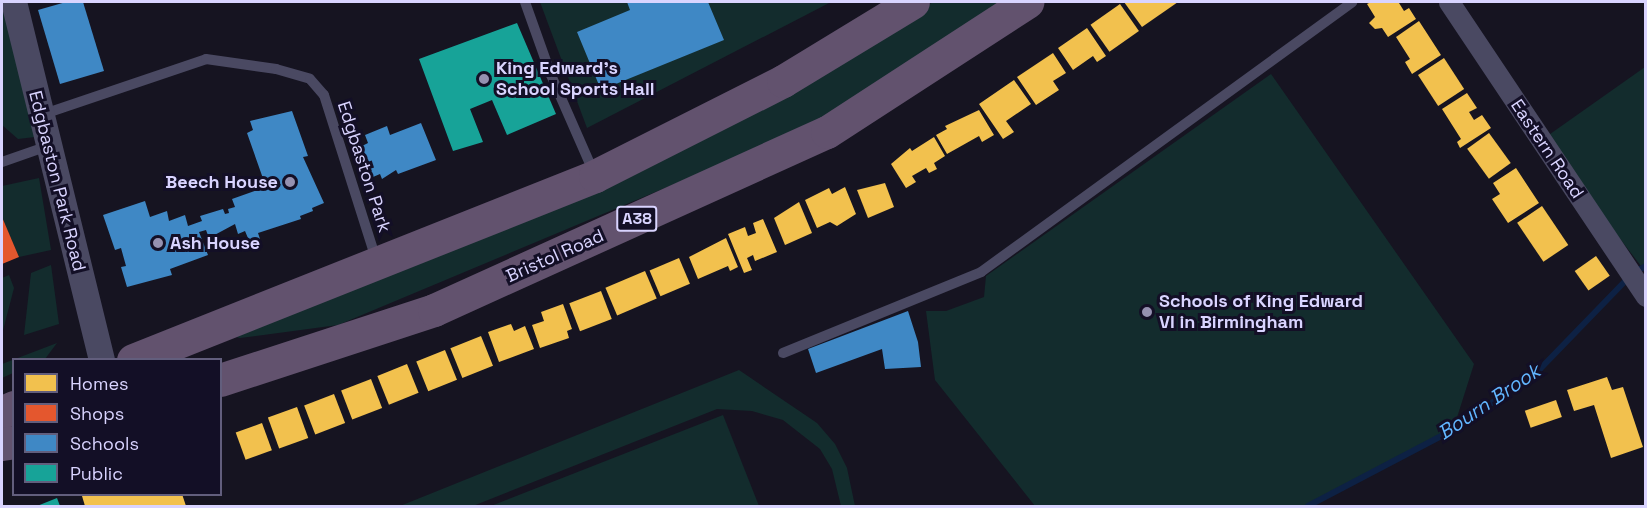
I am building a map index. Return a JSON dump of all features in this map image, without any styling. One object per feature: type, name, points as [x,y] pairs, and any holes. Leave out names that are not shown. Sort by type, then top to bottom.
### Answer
[{"type":"highway","points":[[139,358],[595,176],[783,81],[913,2]]},
{"type":"highway","name":"Bristol Road","points":[[222,379],[435,310],[827,132],[1026,2]]},
{"type":"highway","points":[[222,359],[303,337],[361,334]]},
{"type":"street","name":"Edgbaston Park Road","points":[[14,2],[101,358]]},
{"type":"street","name":"Eastern Road","points":[[1449,2],[1644,287]]},
{"type":"lane","points":[[525,2],[551,75],[595,176]]},
{"type":"lane","points":[[783,353],[981,272],[1352,2]]},
{"type":"lane","name":"Edgbaston Park","points":[[41,115],[206,59],[276,69],[310,80],[324,95],[377,263]]},
{"type":"lane","points":[[2,162],[48,146]]},
{"type":"green space","points":[[540,2],[831,2],[587,128]]},
{"type":"green space","points":[[933,2],[1006,2],[818,124],[338,325],[240,338],[229,335],[788,96]]},
{"type":"green space","points":[[2,8],[7,10],[35,137],[18,139],[2,125]]},
{"type":"green space","points":[[1645,67],[1645,264],[1641,266],[1543,139]]},
{"type":"green space","name":"Schools of King Edward VI in Birmingham","points":[[1271,74],[1474,364],[1453,430],[1306,506],[1035,506],[935,380],[926,311],[946,311],[984,297],[986,276]]},
{"type":"green space","points":[[39,178],[51,250],[19,257],[2,217],[2,186]]},
{"type":"green space","points":[[51,265],[59,324],[24,335],[31,273]]},
{"type":"green space","points":[[9,275],[14,288],[2,334],[2,278]]},
{"type":"green space","points":[[57,343],[46,358],[18,358]]},
{"type":"green space","points":[[12,360],[12,373],[2,378],[2,364]]},
{"type":"green space","points":[[739,370],[817,423],[835,444],[847,468],[855,506],[841,506],[832,469],[820,449],[783,420],[752,411],[717,409],[473,506],[400,506]]},
{"type":"green space","points":[[723,415],[759,506],[491,506]]},
{"type":"building: Homes","points":[[1124,2],[1178,2],[1142,27]]},
{"type":"building: Homes","points":[[1402,2],[1399,3],[1404,11],[1409,8],[1416,19],[1388,37],[1382,28],[1375,29],[1369,23],[1375,17],[1367,4]]},
{"type":"building: Homes","points":[[1120,4],[1139,31],[1109,52],[1091,25]]},
{"type":"building: Homes","points":[[1419,21],[1441,55],[1412,74],[1405,62],[1410,59],[1396,37]]},
{"type":"building: Homes","points":[[1087,28],[1106,56],[1097,62],[1093,56],[1073,70],[1058,48]]},
{"type":"building: Homes","points":[[1053,53],[1066,73],[1053,81],[1059,90],[1036,105],[1017,77]]},
{"type":"building: Homes","points":[[1444,58],[1464,89],[1438,106],[1418,75]]},
{"type":"building: Homes","points":[[1014,80],[1031,104],[1006,121],[1014,132],[1003,139],[979,104]]},
{"type":"building: Homes","points":[[1467,93],[1477,108],[1469,112],[1474,120],[1482,115],[1491,128],[1460,148],[1457,142],[1461,139],[1442,109]]},
{"type":"building: Homes","points":[[979,110],[994,135],[982,142],[979,136],[947,154],[936,135],[947,129],[945,126]]},
{"type":"building: Homes","points":[[1489,133],[1511,163],[1489,179],[1467,149]]},
{"type":"building: Homes","points":[[934,137],[945,156],[934,163],[937,169],[929,173],[926,168],[912,176],[916,182],[906,188],[891,164],[910,148],[912,151]]},
{"type":"building: Homes","points":[[1516,168],[1539,203],[1508,223],[1492,199],[1500,194],[1493,183]]},
{"type":"building: Homes","points":[[885,183],[894,207],[868,218],[857,190]]},
{"type":"building: Homes","points":[[845,187],[856,214],[837,226],[830,222],[817,228],[805,200],[829,188],[832,194]]},
{"type":"building: Homes","points":[[799,202],[812,233],[785,245],[774,218]]},
{"type":"building: Homes","points":[[1542,206],[1568,245],[1543,262],[1517,223]]},
{"type":"building: Homes","points":[[763,219],[777,252],[755,261],[753,255],[747,258],[752,270],[744,273],[728,234],[745,227],[748,236],[756,233],[753,223]]},
{"type":"building: Homes","points":[[726,238],[738,267],[730,271],[728,266],[698,279],[689,257]]},
{"type":"building: Homes","points":[[1596,256],[1610,276],[1588,291],[1575,271]]},
{"type":"building: Homes","points":[[679,258],[690,284],[660,296],[650,271]]},
{"type":"building: Homes","points":[[645,271],[657,299],[617,315],[605,288]]},
{"type":"building: Homes","points":[[601,291],[612,319],[580,331],[569,303]]},
{"type":"building: Homes","points":[[563,304],[572,329],[567,331],[569,338],[540,348],[532,325],[544,321],[541,312]]},
{"type":"building: Homes","points":[[511,324],[514,331],[525,326],[534,349],[499,362],[488,332]]},
{"type":"building: Homes","points":[[481,336],[493,366],[462,378],[450,348]]},
{"type":"building: Homes","points":[[445,350],[457,380],[428,391],[416,362]]},
{"type":"building: Homes","points":[[407,364],[419,393],[389,405],[377,376]]},
{"type":"building: Homes","points":[[1607,377],[1612,390],[1623,387],[1643,447],[1611,458],[1594,405],[1574,411],[1567,390]]},
{"type":"building: Homes","points":[[371,379],[382,408],[352,419],[341,390]]},
{"type":"building: Homes","points":[[334,394],[345,423],[315,434],[304,405]]},
{"type":"building: Homes","points":[[1556,400],[1562,417],[1531,428],[1525,411]]},
{"type":"building: Homes","points":[[297,407],[308,438],[279,449],[268,418]]},
{"type":"building: Homes","points":[[262,423],[272,450],[246,460],[236,433]]},
{"type":"building: Homes","points":[[82,496],[183,496],[186,506],[85,506]]},
{"type":"building: Shops","points":[[2,217],[19,257],[2,264]]},
{"type":"building: Schools","points":[[66,2],[83,2],[104,71],[60,84],[38,10]]},
{"type":"building: Schools","points":[[627,2],[708,2],[724,40],[601,90],[577,32],[630,10]]},
{"type":"building: Schools","points":[[292,111],[308,156],[303,157],[324,203],[300,216],[301,219],[258,233],[260,239],[250,243],[245,231],[238,234],[235,224],[209,238],[206,230],[199,232],[208,255],[170,269],[172,275],[127,287],[121,267],[126,266],[121,248],[115,250],[103,215],[145,201],[150,217],[167,211],[169,221],[185,215],[188,226],[202,221],[200,216],[223,209],[225,214],[229,213],[228,209],[235,207],[232,199],[266,187],[247,133],[253,130],[250,121]]},
{"type":"building: Schools","points":[[421,123],[436,160],[398,174],[396,170],[382,179],[380,174],[373,177],[370,171],[367,172],[361,157],[365,155],[362,146],[368,143],[365,135],[387,126],[390,135]]},
{"type":"building: Schools","points":[[908,311],[918,342],[921,367],[885,369],[882,349],[816,373],[808,349]]},
{"type":"building: Public","name":"King Edward's School Sports Hall","points":[[517,23],[556,114],[507,135],[492,100],[470,109],[483,142],[453,151],[419,59]]},
{"type":"building: Public","points":[[57,498],[60,506],[37,506]]},
{"type":"waterway","name":"Bourn Brook","points":[[1308,506],[1453,430],[1540,369],[1633,273],[1646,266]]},
{"type":"place","name":"King Edward's School Sports Hall","points":[[484,79]]},
{"type":"place","name":"Beech House","points":[[290,182]]},
{"type":"place","name":"Ash House","points":[[158,243]]},
{"type":"place","name":"Schools of King Edward VI in Birmingham","points":[[1147,312]]}]
